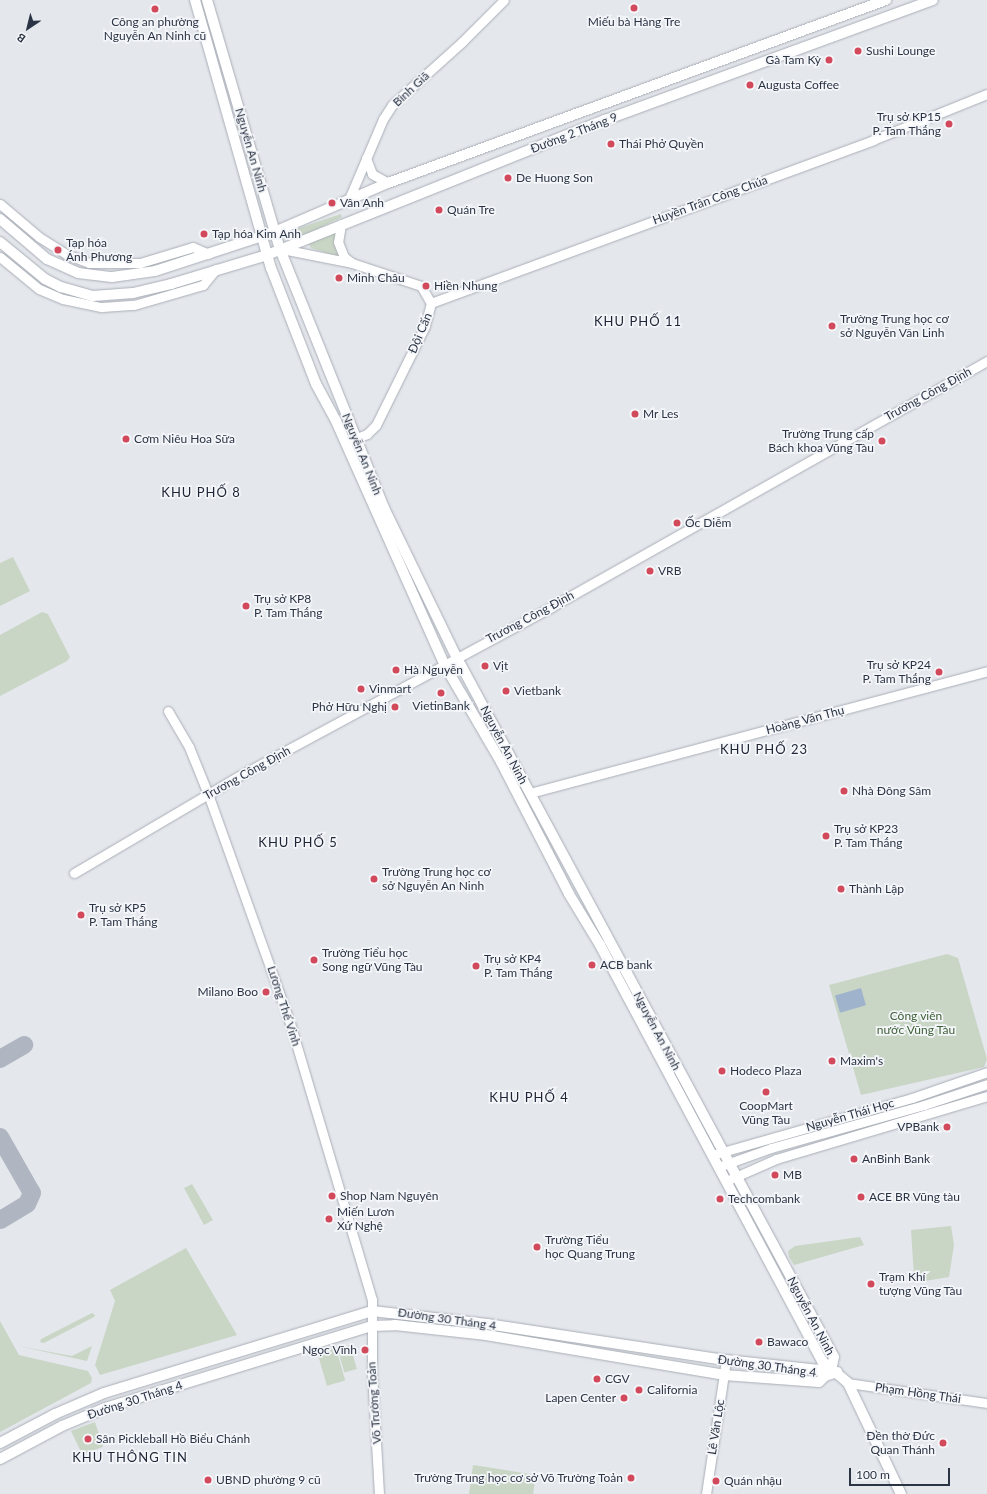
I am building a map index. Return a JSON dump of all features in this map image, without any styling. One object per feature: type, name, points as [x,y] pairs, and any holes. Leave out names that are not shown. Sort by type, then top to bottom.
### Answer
[{"type":"main road","name":"Nguyễn An Ninh","points":[[195,0],[267,255],[316,384],[346,442],[444,664],[501,762],[569,894],[600,945],[712,1155],[723,1165],[731,1179],[822,1361],[834,1369],[825,1376]]},
{"type":"main road","name":"Nguyễn An Ninh","points":[[207,0],[274,232],[384,508],[456,656],[722,1152],[723,1165]]},
{"type":"main road","name":"Đường 2 Tháng 9","points":[[0,219],[47,259],[78,273],[94,277],[131,276],[184,263],[274,232],[388,183],[588,111],[886,0]]},
{"type":"main road","name":"Đường 2 Tháng 9","points":[[0,242],[45,278],[61,287],[93,296],[133,293],[267,255],[341,224],[605,120],[933,0]]},
{"type":"main road","points":[[588,111],[605,120]]},
{"type":"main road","points":[[209,254],[216,269]]},
{"type":"main road","name":"Đường 30 Tháng 4","points":[[0,1443],[55,1414],[104,1393],[372,1311],[480,1323],[726,1360],[819,1370],[825,1376],[819,1382],[724,1374],[486,1335],[395,1325],[372,1326],[110,1407],[62,1426],[0,1459]]},
{"type":"main road","points":[[651,1363],[653,1349]]},
{"type":"main road","points":[[834,1369],[848,1384],[901,1494]]},
{"type":"main road","points":[[104,1393],[110,1407]]},
{"type":"street","name":"Bình Giã","points":[[349,199],[366,158],[392,105],[504,0]]},
{"type":"street","name":"Huyền Trân Công Chúa","points":[[431,303],[858,146],[987,94]]},
{"type":"street","points":[[366,158],[372,174],[388,183]]},
{"type":"street","points":[[0,204],[40,237],[66,254],[89,262],[140,263],[193,247],[209,254]]},
{"type":"street","points":[[341,224],[338,242],[344,257],[352,263]]},
{"type":"street","name":"Đội Cấn","points":[[280,249],[308,252],[352,263],[421,286],[431,303],[425,326],[376,425],[356,439],[346,442]]},
{"type":"street","points":[[0,257],[39,289],[63,299],[102,306],[134,305],[203,286],[216,269]]},
{"type":"street","name":"Trương Công Định","points":[[74,873],[208,794],[456,656],[551,607],[987,361]]},
{"type":"street","name":"Hoàng Văn Thụ","points":[[530,793],[987,671]]},
{"type":"street","name":"Lương Thế Vinh","points":[[168,711],[189,747],[208,794],[290,1023],[372,1300],[372,1311]]},
{"type":"street","points":[[985,1073],[987,1085]]},
{"type":"street","name":"Nguyễn Thái Học","points":[[712,1155],[890,1104],[985,1073]]},
{"type":"street","name":"Nguyễn Thái Học","points":[[723,1165],[771,1148],[924,1106],[987,1085]]},
{"type":"street","name":"Nguyễn Thái Học","points":[[731,1179],[776,1159],[987,1096]]},
{"type":"street","points":[[768,1138],[776,1159]]},
{"type":"street","name":"Võ Trường Toản","points":[[372,1311],[372,1373],[380,1494]]},
{"type":"street","name":"Lê Văn Lộc","points":[[706,1494],[726,1360]]},
{"type":"street","name":"Phạm Hồng Thái","points":[[848,1384],[987,1403]]},
{"type":"green space","points":[[341,214],[342,217],[299,238],[296,229]]},
{"type":"green space","points":[[335,232],[342,258],[311,248],[309,244]]},
{"type":"green space","points":[[13,557],[30,591],[0,606],[0,563]]},
{"type":"green space","points":[[42,612],[48,614],[70,657],[67,661],[0,696],[0,635]]},
{"type":"green space","name":"Công viên nước Vũng Tàu","points":[[947,954],[958,958],[987,1059],[984,1067],[861,1095],[829,985]]},
{"type":"green space","points":[[192,1184],[213,1220],[204,1225],[184,1188]]},
{"type":"green space","points":[[951,1226],[954,1245],[949,1277],[919,1282],[914,1276],[911,1230]]},
{"type":"green space","points":[[860,1237],[864,1245],[794,1265],[789,1257],[788,1251],[795,1246]]},
{"type":"green space","points":[[186,1248],[237,1335],[100,1375],[95,1365],[115,1301],[110,1290]]},
{"type":"green space","points":[[92,1313],[95,1315],[94,1317],[44,1343],[40,1342],[41,1339]]},
{"type":"green space","points":[[0,1321],[19,1355],[88,1371],[92,1378],[91,1383],[0,1432]]},
{"type":"green space","points":[[335,1345],[345,1381],[327,1386],[317,1350]]},
{"type":"green space","points":[[350,1345],[357,1369],[344,1373],[338,1349]]},
{"type":"green space","points":[[18,1346],[72,1356],[92,1346],[87,1361]]},
{"type":"green space","name":"Sân Pickleball Hồ Biểu Chánh","points":[[95,1422],[103,1447],[82,1454],[71,1431]]},
{"type":"green space","points":[[473,1465],[536,1475],[533,1494],[469,1494]]},
{"type":"water","points":[[861,988],[866,1005],[840,1013],[835,995]]},
{"type":"taxiway","points":[[0,1059],[24,1045]]},
{"type":"taxiway","points":[[0,1137],[32,1193],[27,1204],[0,1220]]},
{"type":"place","name":"Miếu bà Hàng Tre","points":[[634,8]]},
{"type":"place","name":"Công an phường Nguyễn An Ninh cũ","points":[[155,9]]},
{"type":"place","name":"Sushi Lounge","points":[[858,51]]},
{"type":"place","name":"Gà Tam Kỳ","points":[[829,60]]},
{"type":"place","name":"Augusta Coffee","points":[[750,85]]},
{"type":"place","name":"Trụ sở KP15 P. Tam Thắng","points":[[949,124]]},
{"type":"place","name":"Thái Phở Quyền","points":[[611,144]]},
{"type":"place","name":"De Huong Son","points":[[508,178]]},
{"type":"place","name":"Vân Anh","points":[[332,203]]},
{"type":"place","name":"Quán Tre","points":[[439,210]]},
{"type":"place","name":"Tạp hóa Kim Anh","points":[[204,234]]},
{"type":"place","name":"Tạp hóa Ánh Phương","points":[[58,250]]},
{"type":"place","name":"Minh Châu","points":[[339,278]]},
{"type":"place","name":"Hiền Nhung","points":[[426,286]]},
{"type":"place","name":"Trường Trung học cơ sở Nguyễn Văn Linh","points":[[832,326]]},
{"type":"place","name":"Mr Les","points":[[635,414]]},
{"type":"place","name":"Cơm Niêu Hoa Sữa","points":[[126,439]]},
{"type":"place","name":"Trường Trung cấp Bách khoa Vũng Tàu","points":[[882,441]]},
{"type":"place","name":"Ốc Diễm","points":[[677,523]]},
{"type":"place","name":"VRB","points":[[650,571]]},
{"type":"place","name":"Trụ sở KP8 P. Tam Thắng","points":[[246,606]]},
{"type":"place","name":"Vịt","points":[[485,666]]},
{"type":"place","name":"Hà Nguyễn","points":[[396,670]]},
{"type":"place","name":"Trụ sở KP24 P. Tam Thắng","points":[[939,672]]},
{"type":"place","name":"Vinmart","points":[[361,689]]},
{"type":"place","name":"Vietbank","points":[[506,691]]},
{"type":"place","name":"VietinBank","points":[[441,693]]},
{"type":"place","name":"Phở Hữu Nghị","points":[[395,707]]},
{"type":"place","name":"Nhà Đông Sâm","points":[[844,791]]},
{"type":"place","name":"Trụ sở KP23 P. Tam Thắng","points":[[826,836]]},
{"type":"place","name":"Trường Trung học cơ sở Nguyễn An Ninh","points":[[374,879]]},
{"type":"place","name":"Thành Lập","points":[[841,889]]},
{"type":"place","name":"Trụ sở KP5 P. Tam Thắng","points":[[81,915]]},
{"type":"place","name":"Trường Tiểu học Song ngữ Vũng Tàu","points":[[314,960]]},
{"type":"place","name":"ACB bank","points":[[592,965]]},
{"type":"place","name":"Trụ sở KP4 P. Tam Thắng","points":[[476,966]]},
{"type":"place","name":"Milano Boo","points":[[266,992]]},
{"type":"place","name":"Maxim's","points":[[832,1061]]},
{"type":"place","name":"Hodeco Plaza","points":[[722,1071]]},
{"type":"place","name":"CoopMart Vũng Tàu","points":[[766,1092]]},
{"type":"place","name":"VPBank","points":[[947,1127]]},
{"type":"place","name":"AnBinh Bank","points":[[854,1159]]},
{"type":"place","name":"MB","points":[[775,1175]]},
{"type":"place","name":"Shop Nam Nguyên","points":[[332,1196]]},
{"type":"place","name":"ACE BR Vũng tàu","points":[[861,1197]]},
{"type":"place","name":"Techcombank","points":[[720,1199]]},
{"type":"place","name":"Miến Lươn Xứ Nghệ","points":[[329,1219]]},
{"type":"place","name":"Trường Tiểu học Quang Trung","points":[[537,1247]]},
{"type":"place","name":"Trạm Khí tượng Vũng Tàu","points":[[871,1284]]},
{"type":"place","name":"Bawaco","points":[[759,1342]]},
{"type":"place","name":"Ngọc Vĩnh","points":[[365,1350]]},
{"type":"place","name":"CGV","points":[[597,1379]]},
{"type":"place","name":"California","points":[[639,1390]]},
{"type":"place","name":"Lapen Center","points":[[624,1398]]},
{"type":"place","name":"Sân Pickleball Hồ Biểu Chánh","points":[[88,1439]]},
{"type":"place","name":"Đền thờ Đức Quan Thánh","points":[[943,1443]]},
{"type":"place","name":"Trường Trung học cơ sở Võ Trường Toản","points":[[631,1478]]},
{"type":"place","name":"UBND phường 9 cũ","points":[[208,1480]]},
{"type":"place","name":"Quán nhậu","points":[[716,1481]]},
{"type":"district","name":"KHU PHỐ 11","points":[[638,321]]},
{"type":"district","name":"KHU PHỐ 8","points":[[201,492]]},
{"type":"district","name":"KHU PHỐ 23","points":[[764,749]]},
{"type":"district","name":"KHU PHỐ 5","points":[[298,842]]},
{"type":"district","name":"KHU PHỐ 4","points":[[529,1097]]},
{"type":"district","name":"KHU THÔNG TIN","points":[[130,1457]]}]
